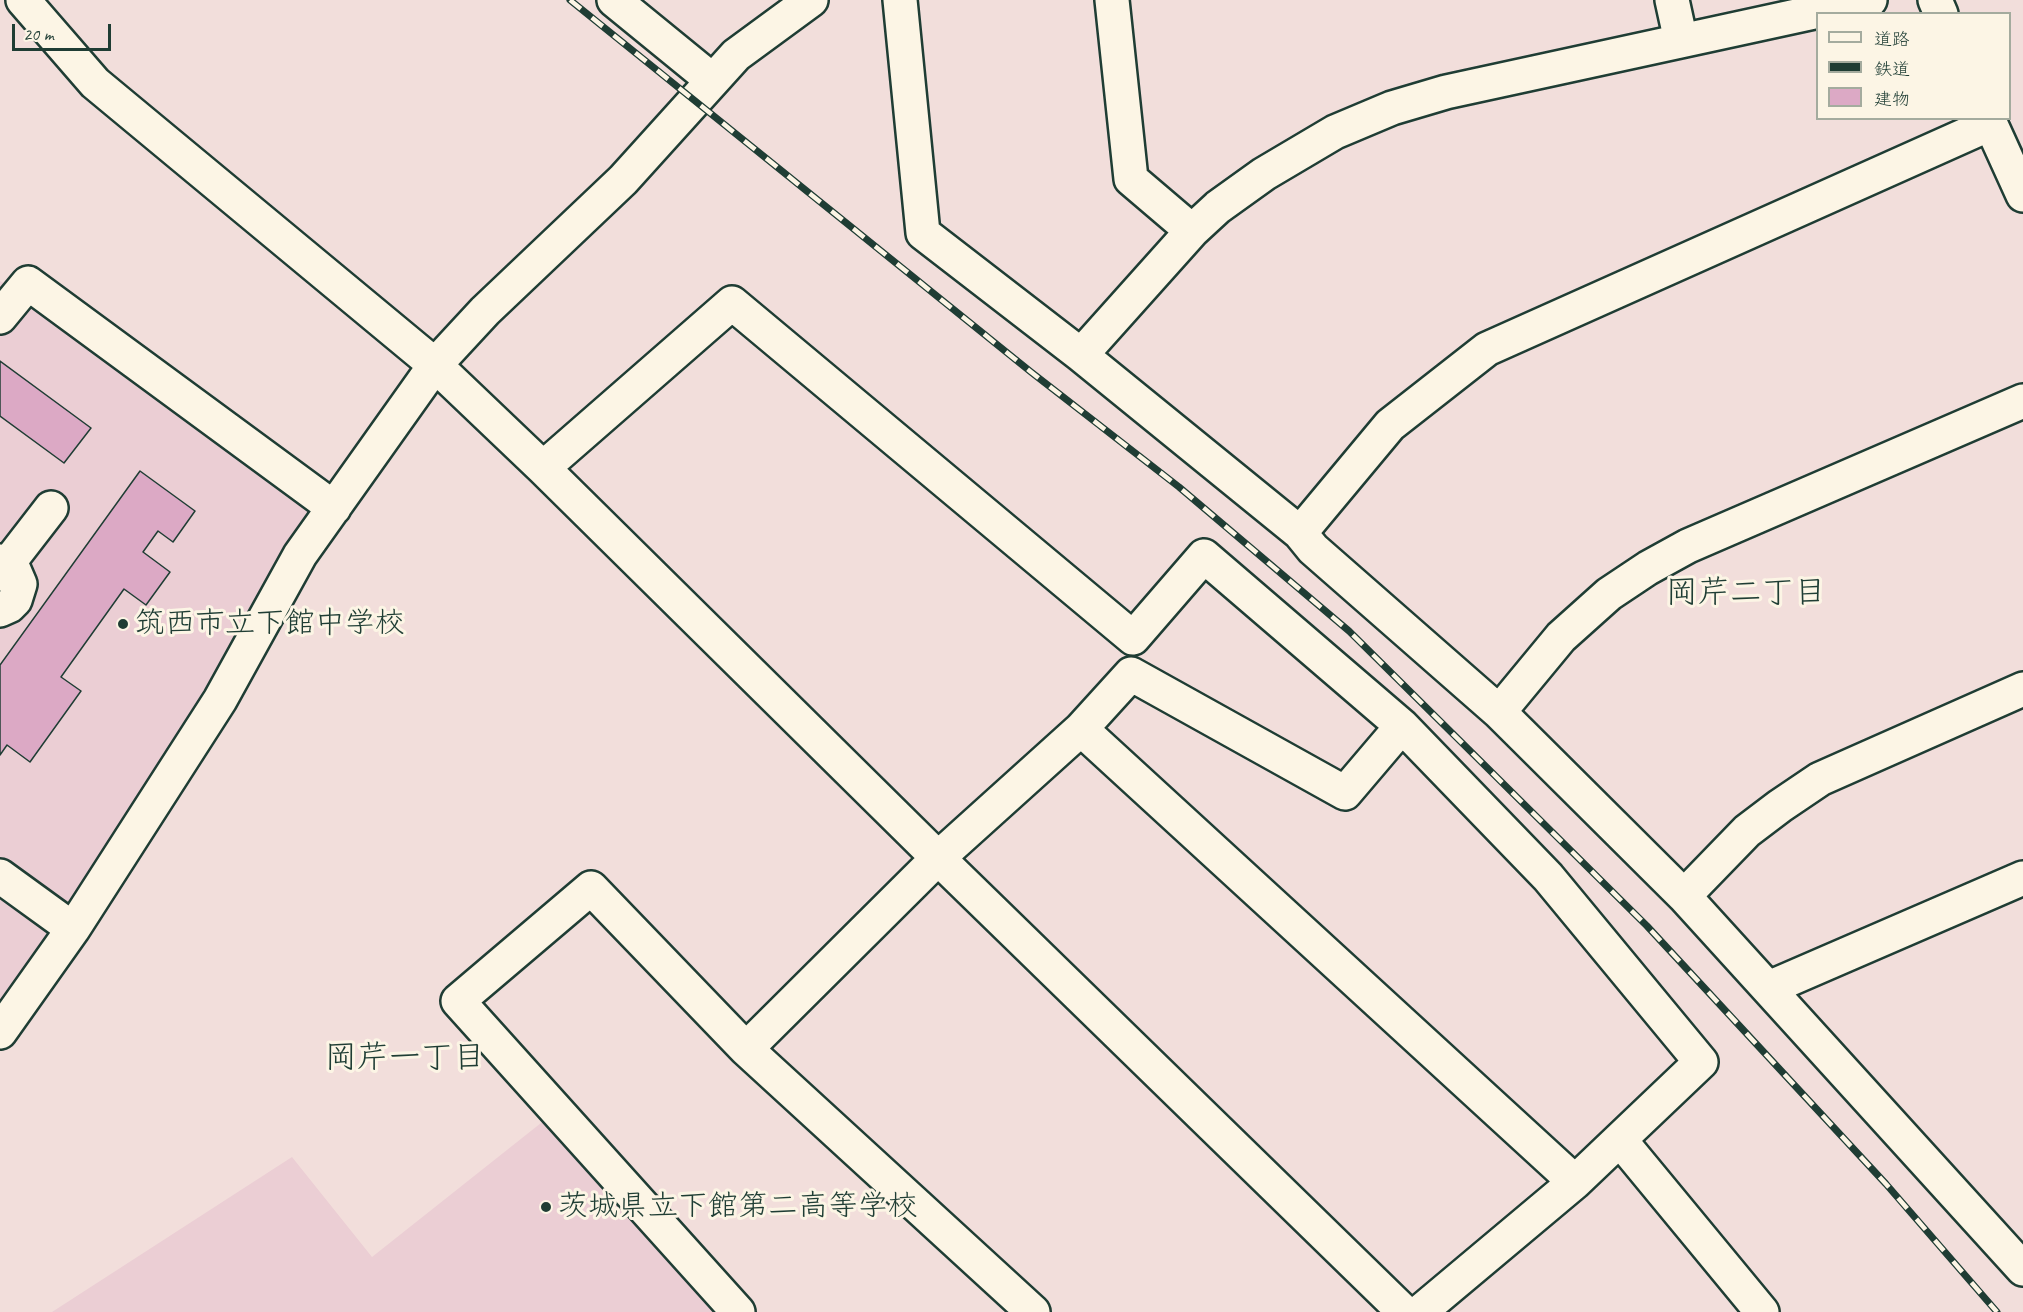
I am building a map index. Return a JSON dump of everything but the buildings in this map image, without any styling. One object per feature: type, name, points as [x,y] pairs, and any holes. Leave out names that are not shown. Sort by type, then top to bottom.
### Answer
[{"type":"street","points":[[23,0],[95,83],[435,365],[543,468],[938,858],[1404,1312]]},
{"type":"street","points":[[614,0],[712,80]]},
{"type":"street","points":[[0,1032],[73,929],[220,700],[300,555],[435,365],[485,311],[623,180],[736,55],[811,0]]},
{"type":"street","points":[[900,0],[923,233],[1081,355],[1300,533],[1313,549],[1499,712],[1684,896],[2023,1269]]},
{"type":"street","points":[[1113,0],[1131,179],[1192,231]]},
{"type":"street","points":[[1672,0],[1681,41]]},
{"type":"street","points":[[1081,355],[1192,231],[1218,207],[1264,174],[1335,132],[1392,108],[1446,92],[1869,0]]},
{"type":"street","points":[[1300,533],[1390,425],[1487,349],[1989,121],[2023,195]]},
{"type":"street","points":[[0,317],[28,283],[333,507]]},
{"type":"street","points":[[543,468],[732,303],[1133,638]]},
{"type":"street","points":[[1499,712],[1561,637],[1609,594],[1648,568],[1688,546],[2023,401]]},
{"type":"street","points":[[7,586],[51,508]]},
{"type":"street","points":[[746,1049],[938,858],[1081,729],[1131,674],[1133,638],[1204,556],[1402,726],[1548,877],[1701,1062],[1575,1182],[1420,1312]]},
{"type":"street","points":[[1131,674],[1345,794],[1402,726]]},
{"type":"street","points":[[1684,896],[1747,831],[1820,779],[2023,690]]},
{"type":"street","points":[[1081,729],[1575,1182]]},
{"type":"street","points":[[0,876],[73,929]]},
{"type":"street","points":[[1769,988],[2023,878]]},
{"type":"street","points":[[738,1312],[458,1001],[591,888],[746,1049],[1032,1312]]},
{"type":"street","points":[[1620,1140],[1762,1312]]},
{"type":"shaded area","name":"筑西市立下館中学校","points":[[29,264],[41,286],[320,486],[335,483],[207,694],[0,1012],[0,281],[6,284]]},
{"type":"shaded area","name":"茨城県立下館第二高等学校","points":[[570,1100],[742,1312],[52,1312],[292,1157],[372,1257]]},
{"type":"railway","points":[[570,0],[1031,372],[1179,487],[1349,631],[1647,926],[1886,1184],[1997,1312]]},
{"type":"place","name":"筑西市立下館中学校","points":[[123,624]]},
{"type":"place","name":"茨城県立下館第二高等学校","points":[[546,1207]]},
{"type":"district","name":"岡芹二丁目","points":[[1746,594]]},
{"type":"district","name":"岡芹一丁目","points":[[405,1059]]}]
